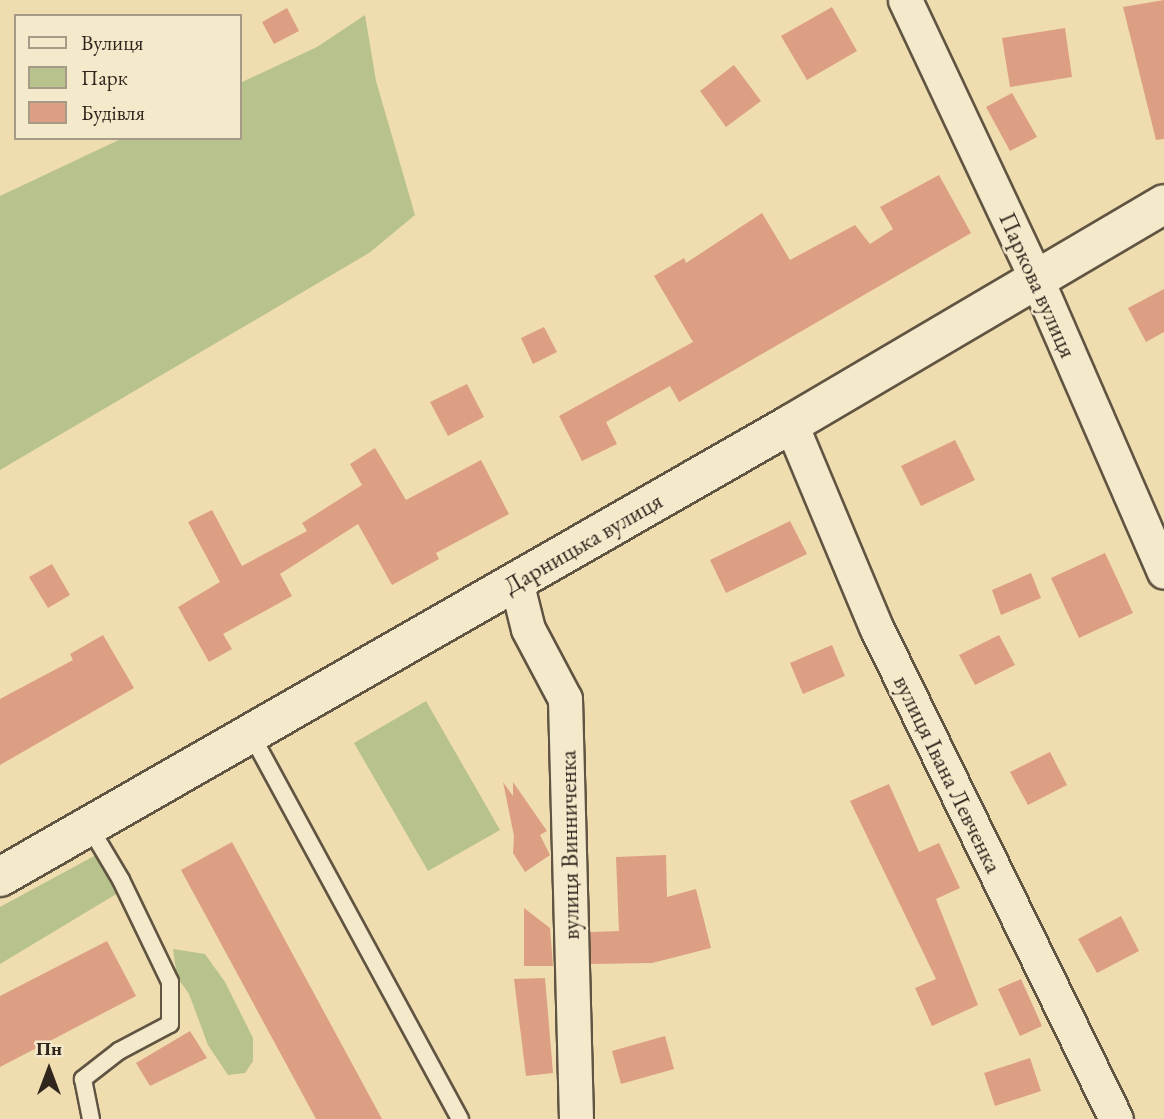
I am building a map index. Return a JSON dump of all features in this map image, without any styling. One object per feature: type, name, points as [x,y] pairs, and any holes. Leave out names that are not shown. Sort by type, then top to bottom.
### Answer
[{"type":"street","name":"Паркова вулиця","points":[[905,0],[1151,517],[1164,572]]},
{"type":"street","name":"Дарницька вулиця","points":[[0,877],[791,424],[1164,204]]},
{"type":"street","name":"вулиця Івана Левченка","points":[[791,424],[876,627],[1116,1119]]},
{"type":"street","name":"вулиця Винниченка","points":[[516,581],[528,629],[565,699],[576,1119]]},
{"type":"lane","points":[[250,732],[460,1119]]},
{"type":"lane","points":[[89,826],[121,880],[170,982],[170,1024],[119,1051],[83,1079],[92,1119]]},
{"type":"green space","points":[[365,15],[376,81],[415,215],[369,253],[0,470],[0,196],[119,140],[242,140],[242,82],[317,47]]},
{"type":"green space","points":[[426,701],[500,830],[428,871],[354,743]]},
{"type":"green space","points":[[96,855],[118,893],[0,964],[0,907]]},
{"type":"green space","points":[[173,949],[205,954],[225,982],[253,1038],[253,1061],[245,1073],[228,1075],[208,1045],[189,994],[177,977]]},
{"type":"building","points":[[1164,0],[1164,139],[1156,140],[1123,7]]},
{"type":"building","points":[[832,7],[857,51],[807,80],[781,36]]},
{"type":"building","points":[[287,8],[299,31],[274,44],[262,22]]},
{"type":"building","points":[[1065,28],[1072,77],[1010,87],[1002,38]]},
{"type":"building","points":[[734,65],[761,101],[726,127],[700,91]]},
{"type":"building","points":[[1012,93],[1037,137],[1010,151],[986,107]]},
{"type":"building","points":[[939,175],[971,233],[679,402],[670,386],[606,422],[617,444],[582,461],[559,416],[693,342],[654,276],[684,258],[686,263],[762,213],[790,260],[855,225],[870,244],[893,229],[880,207]]},
{"type":"building","points":[[1164,289],[1164,332],[1146,342],[1128,308]]},
{"type":"building","points":[[544,327],[557,352],[533,364],[521,338]]},
{"type":"building","points":[[467,384],[484,417],[448,436],[430,402]]},
{"type":"building","points":[[955,440],[975,480],[921,506],[901,466]]},
{"type":"building","points":[[375,448],[406,500],[481,460],[509,514],[436,553],[439,559],[392,585],[358,524],[280,574],[292,596],[223,634],[232,649],[209,662],[178,607],[220,582],[188,522],[212,510],[242,566],[307,531],[302,523],[362,485],[350,464]]},
{"type":"building","points":[[790,521],[807,554],[726,593],[710,560]]},
{"type":"building","points":[[1105,553],[1133,613],[1079,638],[1051,578]]},
{"type":"building","points":[[52,564],[70,595],[48,608],[29,577]]},
{"type":"building","points":[[1031,573],[1041,598],[1001,615],[992,590]]},
{"type":"building","points":[[103,635],[134,688],[0,765],[0,699],[73,660],[70,654]]},
{"type":"building","points":[[999,635],[1015,665],[975,685],[959,655]]},
{"type":"building","points":[[832,645],[845,676],[803,694],[790,663]]},
{"type":"building","points":[[1050,752],[1067,785],[1028,805],[1010,772]]},
{"type":"building","points":[[503,782],[513,796],[513,782],[547,831],[540,835],[550,855],[525,872],[513,853],[514,836]]},
{"type":"building","points":[[889,784],[919,852],[939,843],[960,888],[936,899],[978,1005],[932,1026],[915,988],[936,979],[850,801]]},
{"type":"building","points":[[232,842],[382,1119],[316,1119],[181,870]]},
{"type":"building","points":[[666,855],[667,897],[696,889],[711,948],[652,963],[591,964],[590,932],[619,931],[616,857]]},
{"type":"building","points":[[524,908],[550,928],[553,966],[524,966]]},
{"type":"building","points":[[1121,916],[1139,951],[1097,973],[1078,939]]},
{"type":"building","points":[[107,941],[136,996],[0,1067],[0,996]]},
{"type":"building","points":[[545,978],[553,1073],[526,1076],[514,979]]},
{"type":"building","points":[[1021,979],[1042,1026],[1020,1036],[998,989]]},
{"type":"building","points":[[190,1031],[207,1058],[150,1086],[136,1063]]},
{"type":"building","points":[[665,1036],[674,1069],[621,1084],[612,1051]]},
{"type":"building","points":[[1030,1058],[1041,1091],[995,1106],[984,1073]]}]
